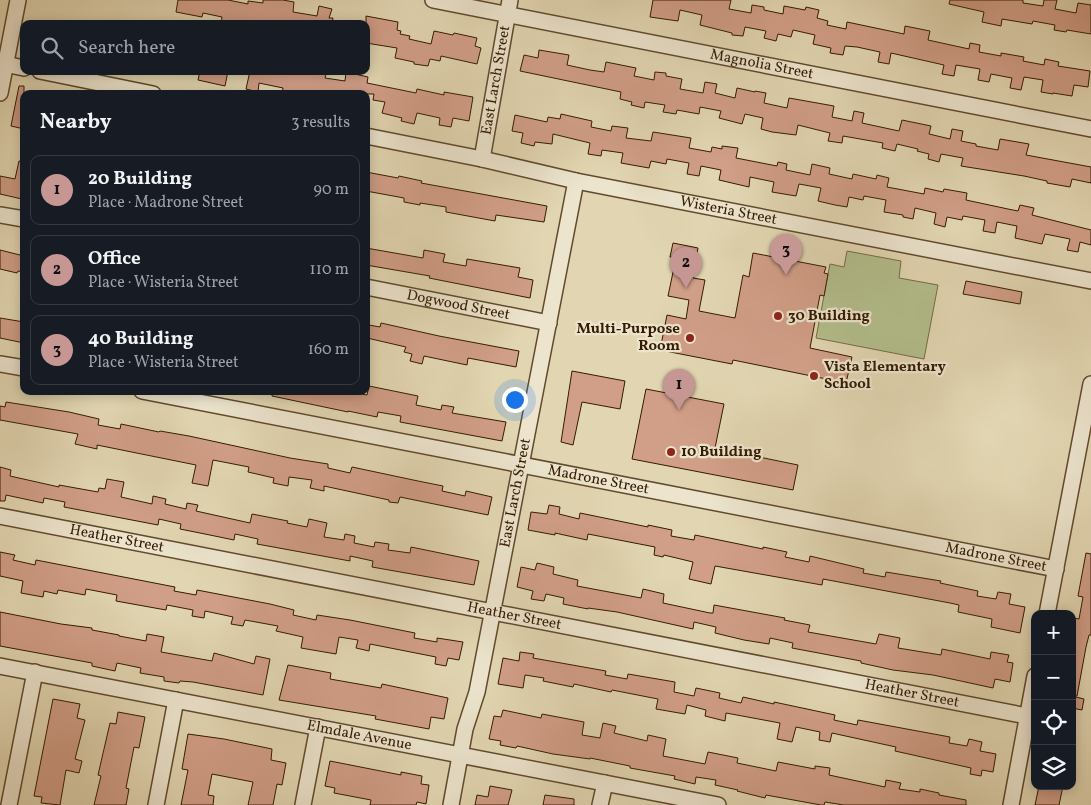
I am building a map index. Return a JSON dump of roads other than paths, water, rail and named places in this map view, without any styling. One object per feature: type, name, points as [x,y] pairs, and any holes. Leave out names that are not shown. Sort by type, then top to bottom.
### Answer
[{"type":"street","points":[[0,93],[3,64],[18,0]]},
{"type":"street","name":"Magnolia Street","points":[[433,0],[1091,129]]},
{"type":"street","name":"East Larch Street","points":[[482,159],[510,0]]},
{"type":"street","points":[[3,64],[20,67]]},
{"type":"street","points":[[60,75],[133,90]]},
{"type":"street","name":"Wisteria Street","points":[[370,137],[482,159],[576,181],[1091,281]]},
{"type":"street","name":"East Larch Street","points":[[451,805],[465,729],[477,692],[576,181]]},
{"type":"street","points":[[0,215],[20,218]]},
{"type":"street","name":"Dogwood Street","points":[[370,288],[549,323]]},
{"type":"street","points":[[0,364],[20,367]]},
{"type":"street","points":[[1048,610],[1091,384]]},
{"type":"street","name":"Madrone Street","points":[[162,395],[1056,569]]},
{"type":"street","name":"Heather Street","points":[[0,516],[1027,716]]},
{"type":"street","name":"Elmdale Avenue","points":[[0,666],[718,805]]},
{"type":"street","points":[[9,805],[35,672]]},
{"type":"street","points":[[1011,805],[1031,696]]},
{"type":"street","points":[[156,805],[176,700]]},
{"type":"street","points":[[303,805],[318,727]]},
{"type":"street","points":[[600,805],[605,783]]},
{"type":"place","name":"40 Building","points":[[786,275]]},
{"type":"place","name":"Office","points":[[686,288]]},
{"type":"place","name":"30 Building","points":[[778,316]]},
{"type":"place","name":"Multi-Purpose Room","points":[[690,338]]},
{"type":"place","name":"Vista Elementary School","points":[[814,376]]},
{"type":"place","name":"20 Building","points":[[679,410]]},
{"type":"place","name":"10 Building","points":[[671,452]]}]
